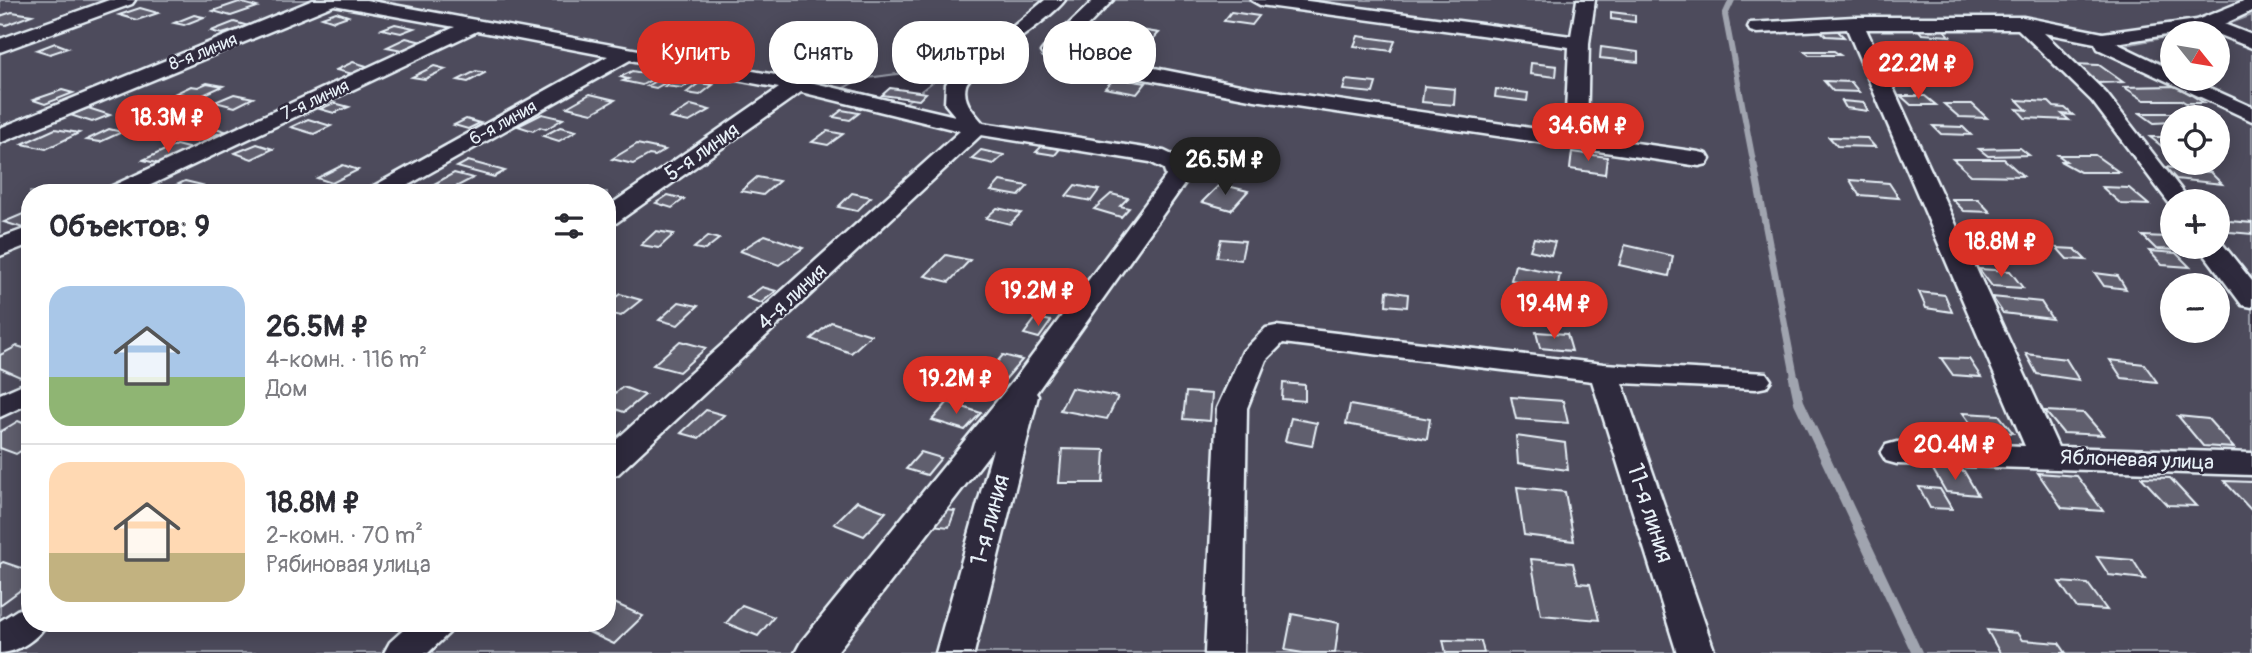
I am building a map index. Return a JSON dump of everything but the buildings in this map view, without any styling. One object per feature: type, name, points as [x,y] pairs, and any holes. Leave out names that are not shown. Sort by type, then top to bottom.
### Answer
[{"type":"street","points":[[0,46],[126,0]]},
{"type":"street","name":"8-я линия","points":[[0,136],[329,0]]},
{"type":"street","points":[[337,0],[797,85],[976,128],[1156,156],[1175,165],[1179,171],[1178,176],[1025,387],[814,653]]},
{"type":"street","points":[[976,128],[956,104],[956,84],[967,68],[1010,39],[1056,0]]},
{"type":"street","points":[[1104,0],[1051,52],[1065,58],[1255,94],[1699,159]]},
{"type":"street","points":[[1260,0],[1579,43]]},
{"type":"street","points":[[1576,140],[1579,43],[1586,0]]},
{"type":"street","points":[[2212,21],[2236,14],[2252,4]]},
{"type":"street","points":[[1757,27],[1854,23],[2023,23],[2103,39],[2160,30]]},
{"type":"street","points":[[1854,23],[2046,457]]},
{"type":"street","points":[[2023,23],[2099,97],[2169,189]]},
{"type":"street","name":"7-я линия","points":[[135,184],[473,26]]},
{"type":"street","points":[[2230,33],[2252,42]]},
{"type":"street","points":[[2103,39],[2105,45],[2160,72]]},
{"type":"street","name":"6-я линия","points":[[394,184],[626,54]]},
{"type":"street","name":"5-я линия","points":[[616,212],[797,85]]},
{"type":"street","points":[[2201,91],[2252,115]]},
{"type":"street","name":"4-я линия","points":[[616,458],[976,128]]},
{"type":"street","points":[[0,248],[21,238]]},
{"type":"street","points":[[2221,259],[2252,299]]},
{"type":"street","points":[[1224,653],[1232,408],[1253,357],[1276,334],[1604,373],[1756,380]]},
{"type":"street","name":"11-я линия","points":[[1604,373],[1696,653]]},
{"type":"street","name":"1-я линия","points":[[955,653],[1025,387]]},
{"type":"street","points":[[0,407],[21,395]]},
{"type":"street","name":"Яблоневая улица","points":[[1897,453],[2252,464]]},
{"type":"street","points":[[0,641],[21,627]]},
{"type":"street","points":[[403,653],[426,632]]},
{"type":"shaded area","points":[[0,0],[2245,0],[2233,8],[2199,20],[2160,21],[2160,28],[2108,37],[2126,45],[2160,38],[2160,91],[2230,91],[2230,24],[2252,15],[2252,653],[0,653]]},
{"type":"waterway","points":[[1732,0],[1725,15],[1754,166]]},
{"type":"waterway","points":[[1754,165],[1795,379]]},
{"type":"waterway","points":[[1794,378],[1799,402],[1917,653]]}]
